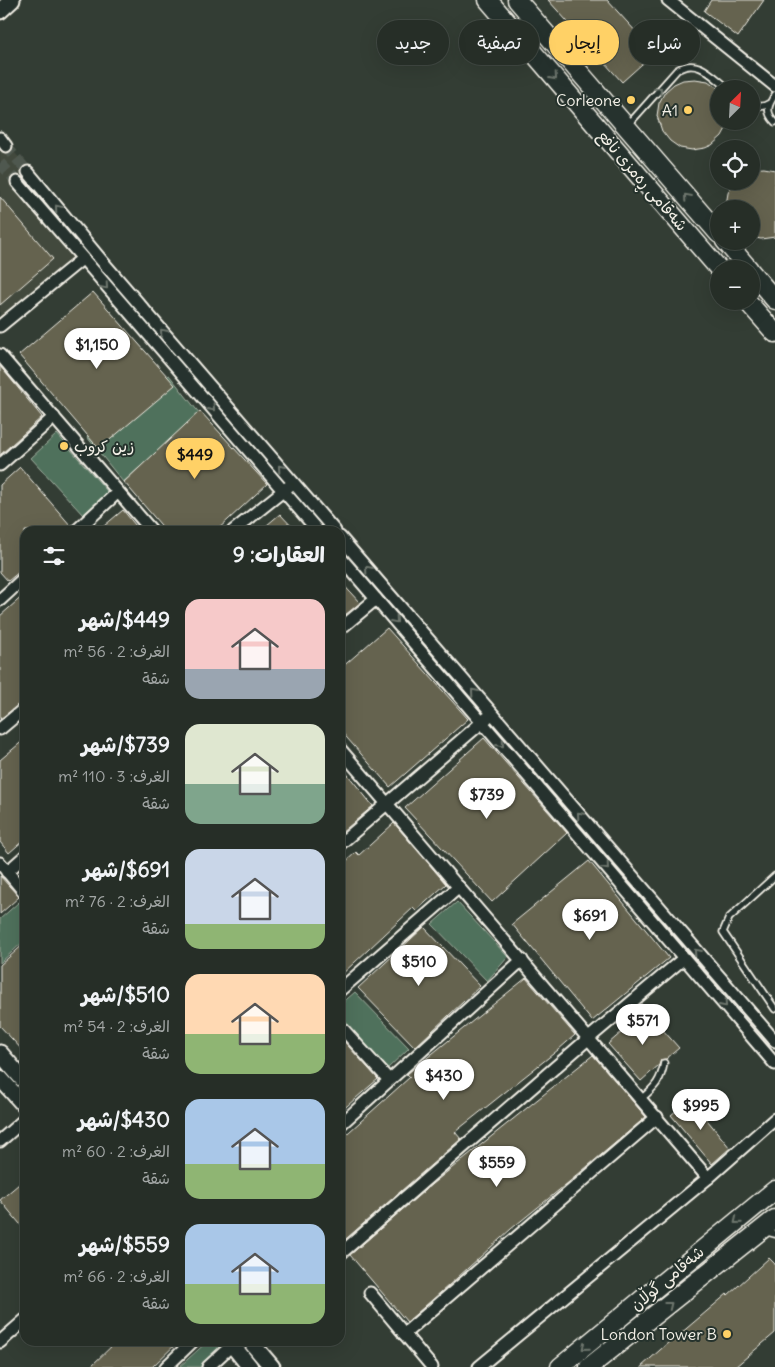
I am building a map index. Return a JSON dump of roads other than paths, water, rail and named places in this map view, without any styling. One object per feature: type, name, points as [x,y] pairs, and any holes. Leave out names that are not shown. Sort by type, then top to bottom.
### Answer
[{"type":"main road","name":"شەقامی ڕەمزی نافع","points":[[488,0],[712,260]]},
{"type":"main road","name":"شەقامی ڕەمزی نافع","points":[[517,0],[710,224]]},
{"type":"main road","points":[[702,248],[708,254],[715,254],[721,250]]},
{"type":"main road","points":[[732,250],[740,260]]},
{"type":"main road","points":[[760,305],[775,333]]},
{"type":"main road","name":"شەقامی گوڵان","points":[[560,1367],[775,1190]]},
{"type":"main road","name":"شەقامی گوڵان","points":[[594,1366],[690,1288],[771,1228]]},
{"type":"main road","points":[[677,1270],[677,1278],[680,1284],[690,1288]]},
{"type":"street","points":[[0,11],[12,0]]},
{"type":"street","points":[[668,0],[775,86]]},
{"type":"street","points":[[28,172],[102,261],[331,526]]},
{"type":"street","points":[[16,182],[314,526]]},
{"type":"street","points":[[0,326],[82,259]]},
{"type":"street","points":[[0,355],[148,526]]},
{"type":"street","points":[[174,366],[184,356]]},
{"type":"street","points":[[0,465],[54,417]]},
{"type":"street","points":[[238,526],[293,482]]},
{"type":"street","points":[[81,526],[118,492]]},
{"type":"street","points":[[345,543],[775,1041]]},
{"type":"street","points":[[345,563],[775,1064]]},
{"type":"street","points":[[0,600],[20,582]]},
{"type":"street","points":[[345,625],[376,599]]},
{"type":"street","points":[[0,729],[20,712]]},
{"type":"street","points":[[345,840],[492,713]]},
{"type":"street","points":[[345,755],[708,1178]]},
{"type":"street","points":[[20,859],[4,868],[20,887]]},
{"type":"street","points":[[345,986],[459,887]]},
{"type":"street","points":[[345,1250],[684,958]]},
{"type":"street","points":[[345,1120],[522,960]]},
{"type":"street","points":[[706,982],[715,973]]},
{"type":"street","points":[[345,1032],[389,1080]]},
{"type":"street","points":[[0,1053],[20,1076]]},
{"type":"street","points":[[1,1079],[20,1076]]},
{"type":"street","points":[[1,1079],[20,1100]]},
{"type":"street","points":[[404,1334],[657,1117]]},
{"type":"street","points":[[479,1367],[708,1178],[775,1119]]},
{"type":"street","points":[[0,1141],[20,1123]]},
{"type":"street","points":[[370,1293],[432,1367]]},
{"type":"street","points":[[0,1342],[20,1324]]},
{"type":"street","points":[[166,1367],[189,1346]]},
{"type":"street","points":[[208,1367],[227,1346]]},
{"type":"street","points":[[232,1346],[250,1367],[262,1355]]},
{"type":"street","points":[[254,1346],[272,1367]]},
{"type":"lane","points":[[627,127],[677,70],[684,66],[700,67],[717,80]]},
{"type":"lane","points":[[775,95],[768,104],[768,112],[775,122]]},
{"type":"lane","points":[[760,106],[768,104]]},
{"type":"lane","points":[[775,876],[728,918],[723,932],[775,1009]]},
{"type":"lane","points":[[641,1099],[653,1089],[662,1076],[664,1063]]},
{"type":"tunnel","points":[[6,146],[28,172]]},
{"type":"tunnel","points":[[0,163],[17,182]]},
{"type":"place","name":"Corleone","points":[[631,100]]},
{"type":"place","name":"A1","points":[[688,110]]},
{"type":"place","name":"زين كروب","points":[[64,446]]},
{"type":"place","name":"London Tower B","points":[[727,1334]]}]
